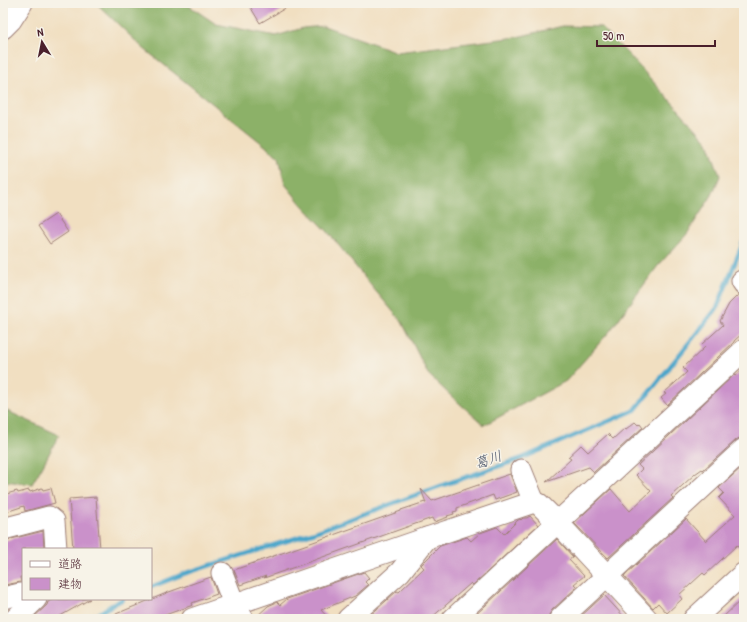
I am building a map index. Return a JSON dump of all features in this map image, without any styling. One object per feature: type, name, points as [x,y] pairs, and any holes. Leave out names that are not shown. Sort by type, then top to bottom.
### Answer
[{"type":"street","points":[[3,28],[11,20],[22,3]]},
{"type":"street","points":[[453,619],[744,350]]},
{"type":"street","points":[[560,619],[744,449]]},
{"type":"street","points":[[521,470],[534,502]]},
{"type":"street","points":[[192,619],[239,612],[427,538],[534,502],[539,504],[558,523],[647,619]]},
{"type":"street","points":[[3,529],[49,517],[54,521],[56,548]]},
{"type":"street","points":[[348,619],[400,572],[427,538]]},
{"type":"street","points":[[222,573],[239,612]]},
{"type":"street","points":[[694,619],[744,573]]},
{"type":"street","points":[[3,598],[22,594]]},
{"type":"street","points":[[14,619],[35,600]]},
{"type":"green space","points":[[96,3],[185,3],[216,24],[276,36],[303,28],[324,26],[397,52],[517,37],[563,26],[601,27],[628,54],[708,142],[720,176],[712,195],[687,234],[657,267],[610,331],[566,381],[484,425],[428,374],[402,322],[328,232],[302,205],[285,184],[279,157],[143,48]]},
{"type":"green space","points":[[3,409],[59,435],[32,484],[3,481]]},
{"type":"building","points":[[248,3],[294,3],[260,23]]},
{"type":"building","points":[[56,214],[68,232],[50,244],[38,226]]},
{"type":"building","points":[[738,295],[744,296],[744,332],[667,405],[661,398],[666,394],[664,393],[687,372],[683,368],[705,347],[702,344],[723,325],[720,321],[729,304]]},
{"type":"building","points":[[744,368],[744,437],[736,440],[703,470],[702,469],[695,474],[671,496],[673,498],[608,558],[574,523],[611,489],[630,511],[651,491],[636,475],[642,469],[638,465],[734,375],[735,376]]},
{"type":"building","points":[[635,422],[638,425],[640,423],[643,427],[594,472],[589,467],[546,482],[571,459],[568,457],[581,445],[588,452],[608,434],[613,439],[625,428],[626,429]]},
{"type":"building","points":[[744,465],[744,553],[737,545],[705,575],[703,573],[679,595],[682,599],[667,613],[658,603],[653,608],[624,576],[686,519],[706,541],[735,515],[719,498],[724,493],[719,488]]},
{"type":"building","points":[[510,474],[517,492],[495,500],[493,495],[457,508],[457,511],[453,512],[454,514],[434,522],[432,518],[264,578],[266,576],[240,585],[234,570],[401,510],[425,502],[426,503],[421,489],[432,501]]},
{"type":"building","points":[[42,488],[43,490],[51,488],[55,503],[25,511],[24,506],[3,513],[3,495],[17,491],[18,493],[29,490],[30,492]]},
{"type":"building","points":[[96,497],[100,548],[73,548],[69,499]]},
{"type":"building","points":[[530,516],[538,525],[473,585],[471,583],[430,619],[366,619],[397,591],[399,592],[424,568],[421,565],[440,546],[467,537],[471,541],[480,533],[497,527],[504,534],[518,520]]},
{"type":"building","points":[[43,531],[44,547],[22,548],[21,582],[4,585],[3,541]]},
{"type":"building","points":[[557,539],[573,557],[569,560],[584,576],[574,584],[577,587],[552,610],[548,619],[471,619]]},
{"type":"building","points":[[364,572],[369,578],[365,582],[368,585],[355,596],[321,610],[329,619],[255,619],[268,606],[277,602],[280,605],[287,599]]},
{"type":"building","points":[[211,577],[217,594],[192,603],[193,605],[165,615],[167,619],[104,619],[152,600],[169,592]]},
{"type":"building","points":[[604,595],[626,619],[578,619]]},
{"type":"building","points":[[744,597],[744,615],[740,619],[721,619]]},
{"type":"building","points":[[51,600],[88,600],[55,619],[32,619],[47,605],[48,602]]},
{"type":"waterway","name":"葛川","points":[[152,587],[186,573],[315,532],[443,485],[520,459],[635,410],[717,308],[744,240]]},
{"type":"waterway","name":"葛川","points":[[91,619],[121,600]]}]
